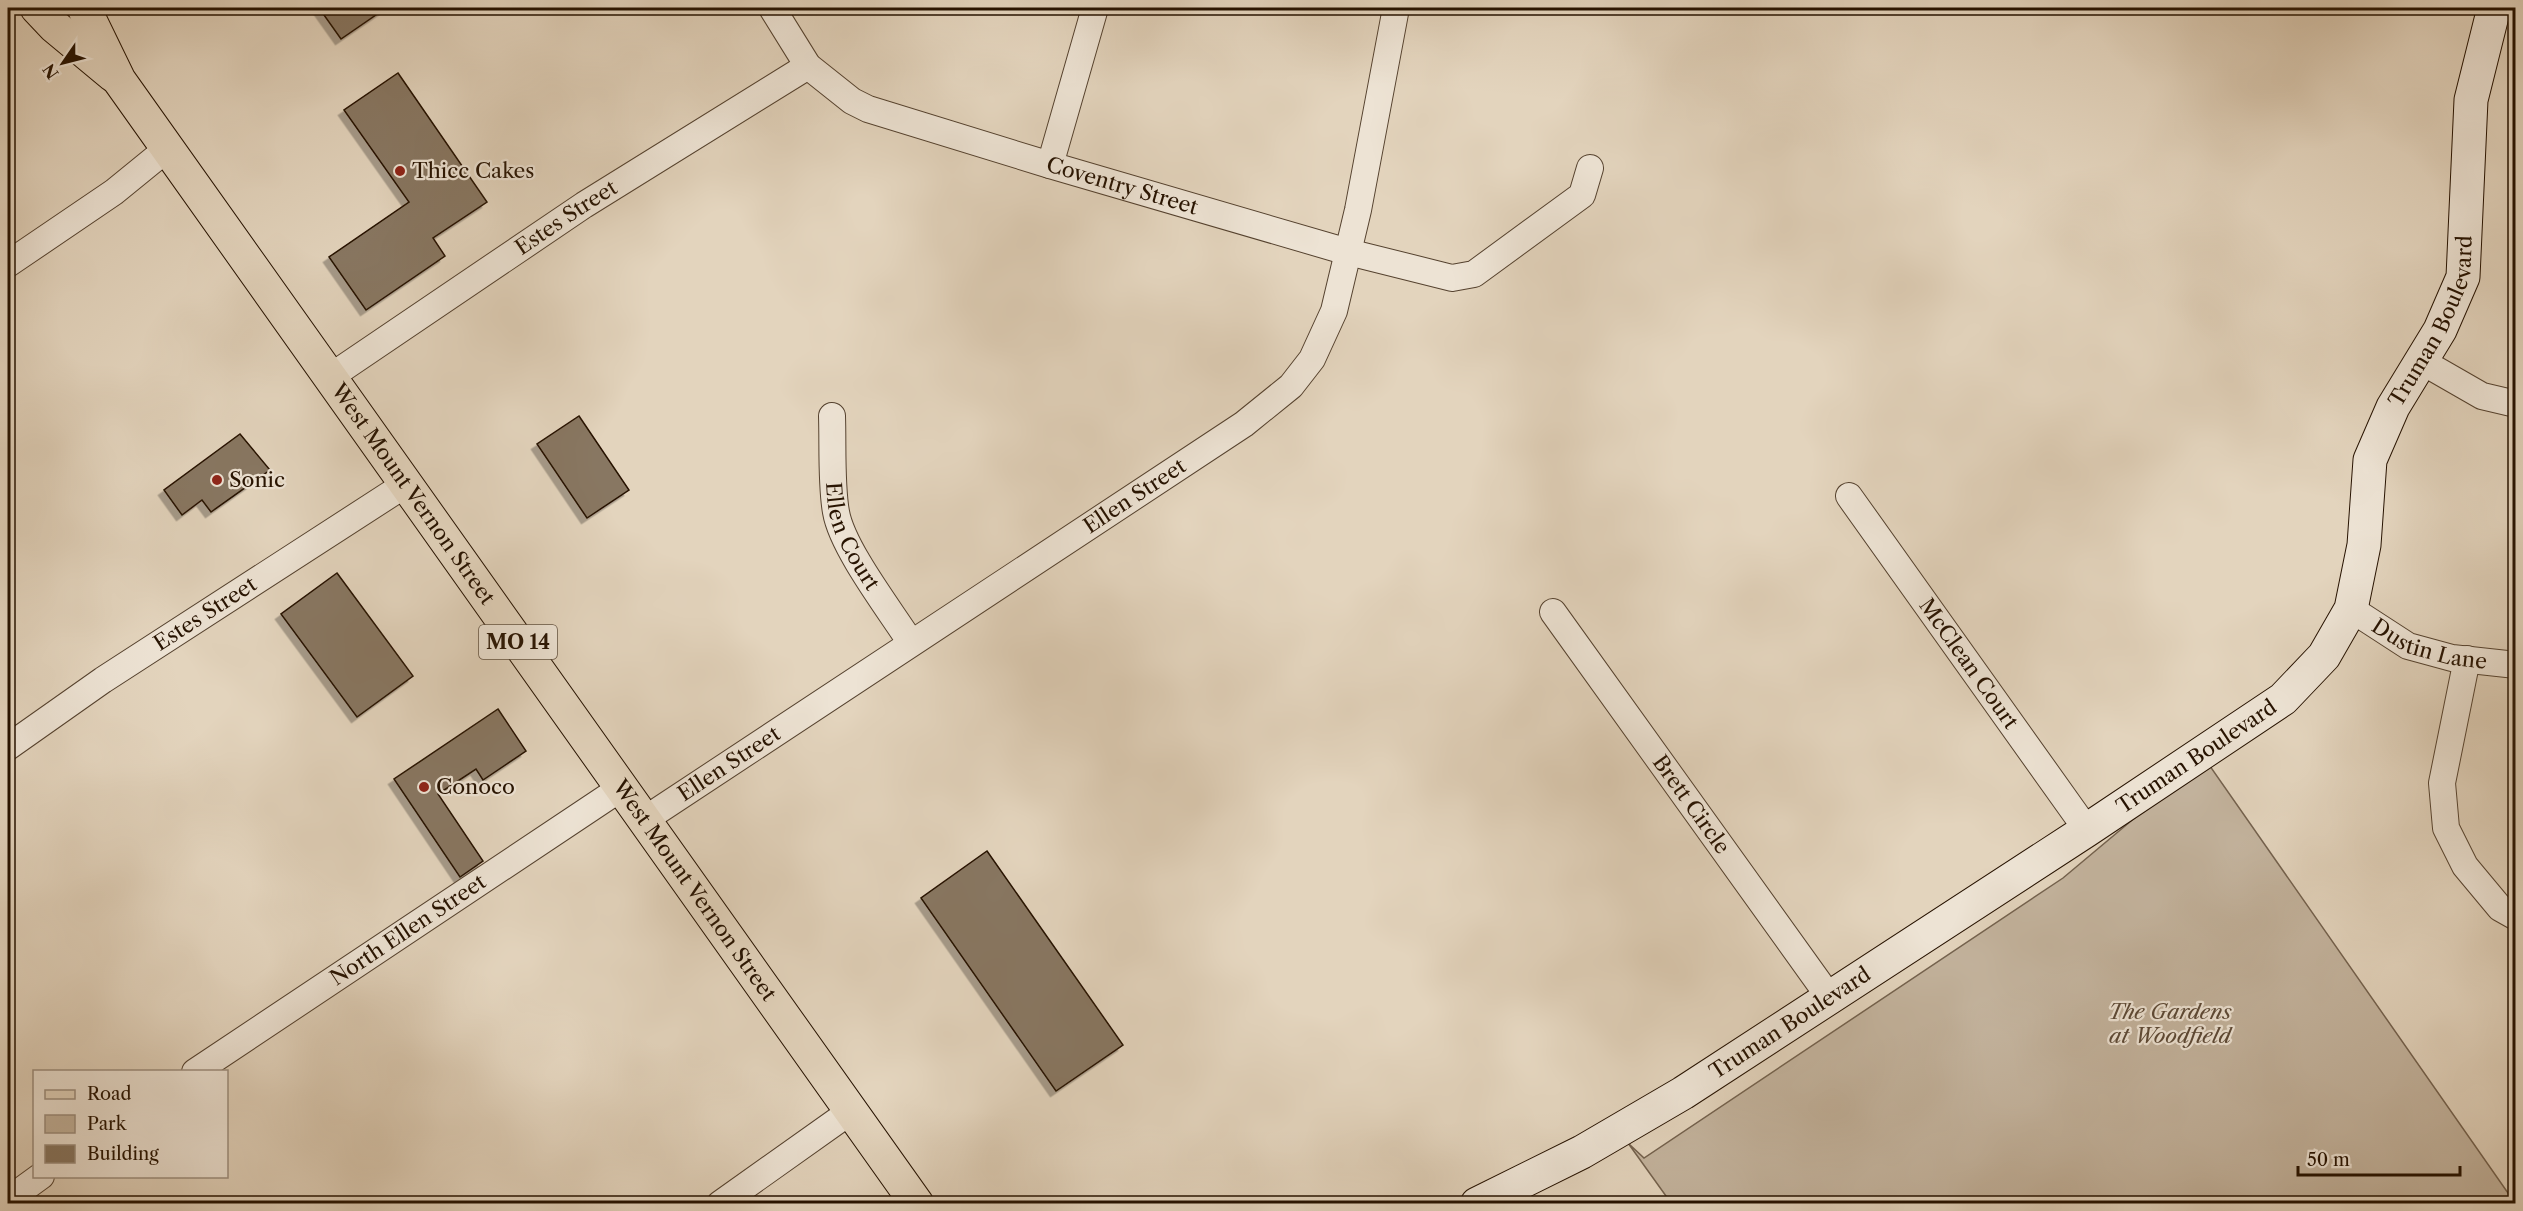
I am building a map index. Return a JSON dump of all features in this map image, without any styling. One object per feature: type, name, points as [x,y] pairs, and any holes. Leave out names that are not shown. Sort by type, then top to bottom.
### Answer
[{"type":"main road","name":"West Mount Vernon Street","points":[[37,8],[54,26],[119,80]]},
{"type":"main road","name":"West Mount Vernon Street","points":[[84,8],[119,80],[917,1203]]},
{"type":"street","name":"Coventry Street","points":[[772,8],[808,66],[852,101],[868,109],[1348,252],[1452,278],[1474,274],[1582,195],[1590,168]]},
{"type":"street","points":[[1050,165],[1095,8]]},
{"type":"street","name":"Ellen Street","points":[[644,820],[1244,424],[1291,386],[1312,359],[1334,311],[1358,210],[1396,8]]},
{"type":"street","name":"Truman Boulevard","points":[[1477,1203],[1582,1152],[1653,1111],[1830,998],[2283,699],[2324,656],[2351,609],[2364,545],[2370,460],[2393,407],[2440,330],[2463,277],[2471,100],[2494,8]]},
{"type":"street","name":"Estes Street","points":[[330,377],[584,205],[808,66]]},
{"type":"street","points":[[8,264],[114,192],[168,148]]},
{"type":"street","points":[[2421,361],[2482,396],[2516,404]]},
{"type":"street","name":"Ellen Court","points":[[832,416],[836,513],[862,569],[911,643]]},
{"type":"street","name":"Estes Street","points":[[8,747],[103,680],[406,484]]},
{"type":"street","name":"McClean Court","points":[[1849,496],[2087,830]]},
{"type":"street","name":"Dustin Lane","points":[[2351,609],[2408,645],[2467,660],[2516,665]]},
{"type":"street","name":"Brett Circle","points":[[1553,612],[1830,998]]},
{"type":"street","points":[[2467,660],[2442,783],[2446,828],[2465,866],[2500,908],[2516,916]]},
{"type":"street","name":"North Ellen Street","points":[[197,1070],[621,788]]},
{"type":"street","points":[[720,1203],[851,1111]]},
{"type":"street","points":[[8,1200],[38,1178]]},
{"type":"green space","name":"The Gardens at Woodfield","points":[[2205,759],[2515,1203],[1671,1203],[1628,1143],[1644,1158],[2063,878]]},
{"type":"building","points":[[319,8],[386,8],[341,39]]},
{"type":"building","points":[[398,73],[487,202],[433,238],[445,256],[366,310],[329,257],[409,202],[344,110]]},
{"type":"building","points":[[579,416],[629,490],[587,518],[537,444]]},
{"type":"building","name":"Sonic","points":[[240,434],[270,470],[211,512],[202,500],[182,515],[164,490]]},
{"type":"building","points":[[337,573],[413,676],[357,717],[281,614]]},
{"type":"building","name":"Conoco","points":[[498,709],[526,751],[483,780],[476,769],[438,794],[483,861],[460,877],[394,779]]},
{"type":"building","points":[[987,851],[1123,1045],[1056,1091],[921,898]]},
{"type":"place","name":"Thicc Cakes","points":[[400,171]]},
{"type":"place","name":"Sonic","points":[[217,480]]},
{"type":"place","name":"Conoco","points":[[424,787]]}]
